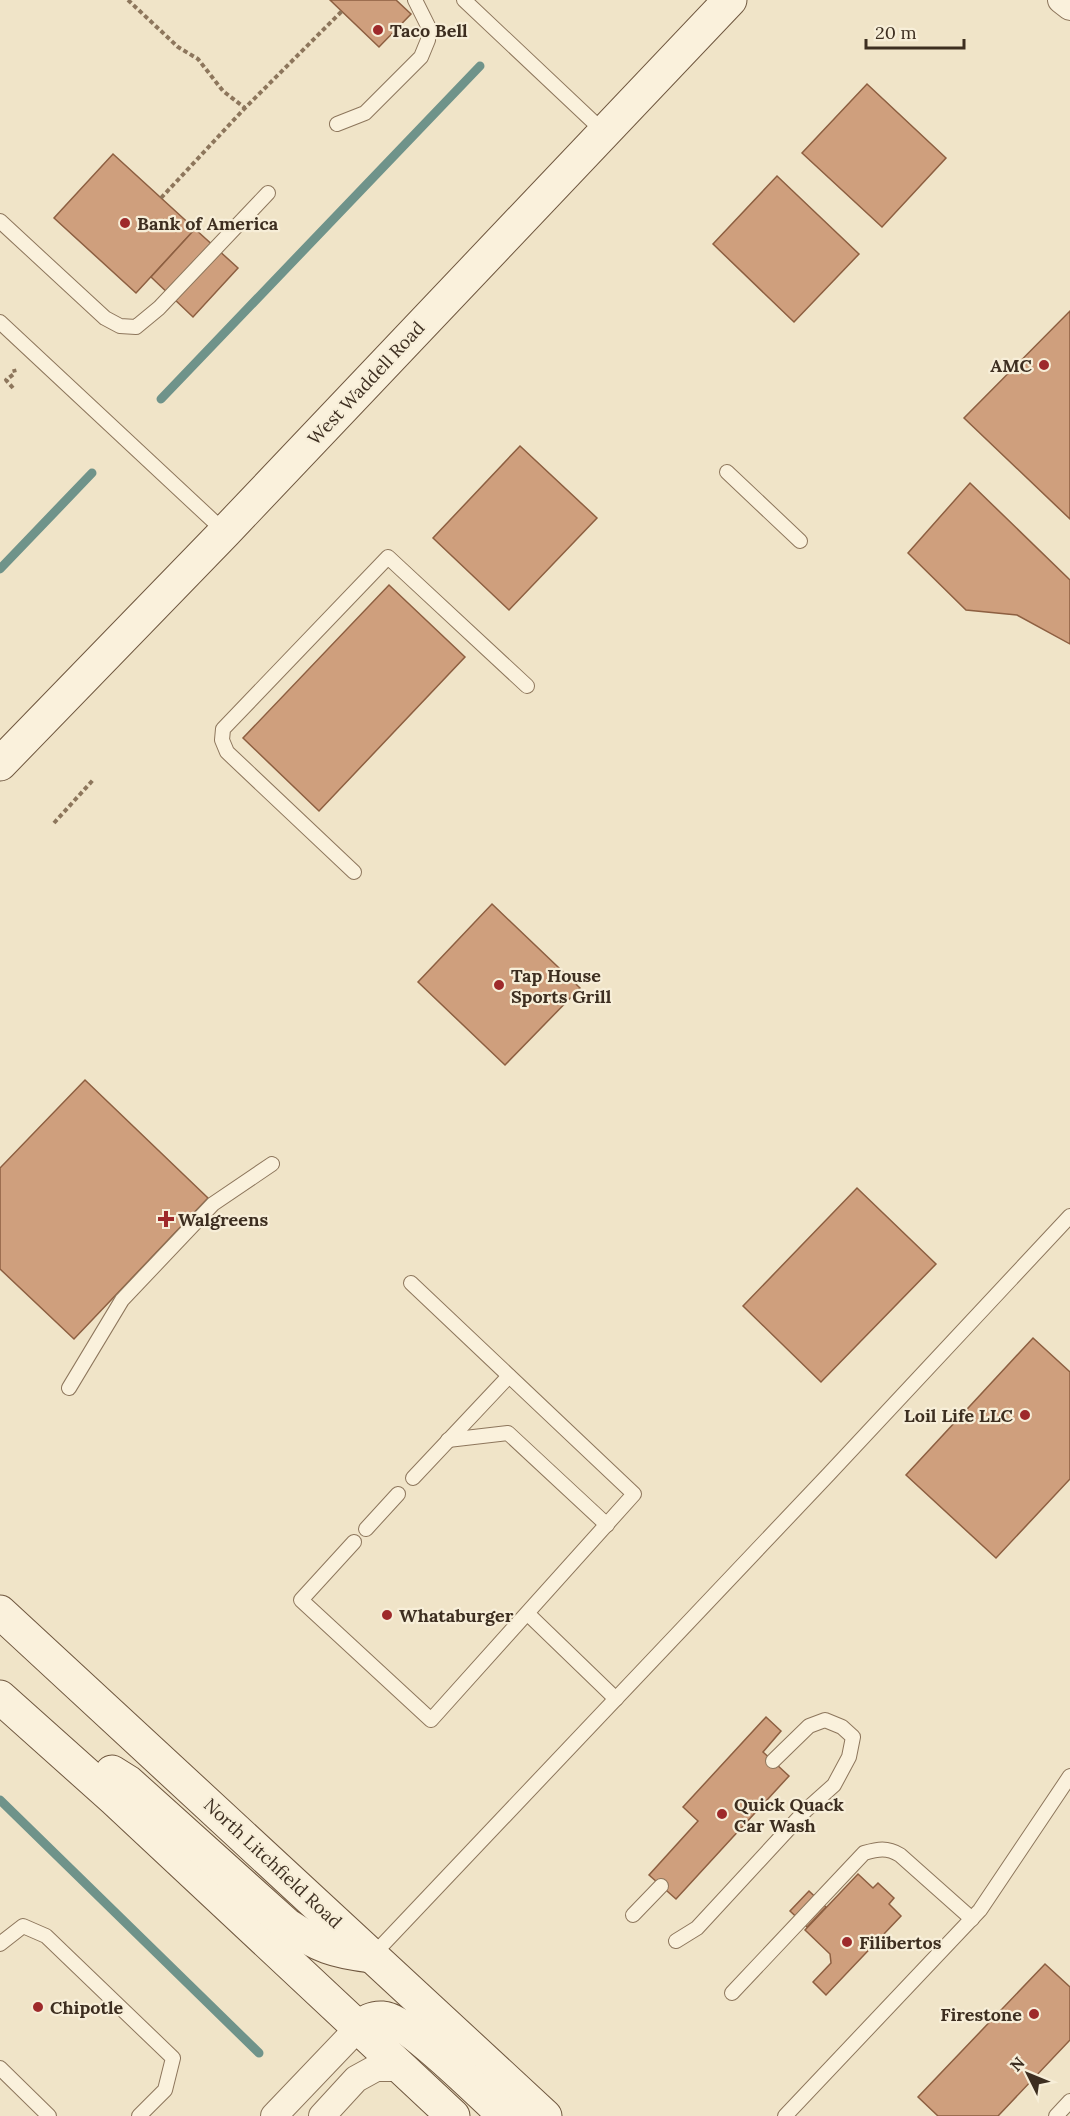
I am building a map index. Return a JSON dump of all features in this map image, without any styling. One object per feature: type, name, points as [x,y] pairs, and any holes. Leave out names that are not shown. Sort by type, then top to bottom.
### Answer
[{"type":"main road","name":"West Waddell Road","points":[[0,764],[225,532],[730,0]]},
{"type":"main road","name":"North Litchfield Road","points":[[0,1612],[545,2116]]},
{"type":"main road","points":[[0,1697],[114,1799],[453,2116]]},
{"type":"main road","points":[[33,1726],[128,1782],[287,1925],[315,1943],[338,1951],[372,1956]]},
{"type":"main road","points":[[358,2028],[376,2018],[397,2022],[428,2046],[505,2116]]},
{"type":"street","points":[[1061,0],[1070,7]]},
{"type":"street","points":[[273,2116],[358,2028]]},
{"type":"street","points":[[322,2116],[356,2079],[376,2068],[400,2068]]},
{"type":"lane","points":[[337,123],[365,113],[421,57],[428,40],[429,28],[415,0]]},
{"type":"lane","points":[[464,0],[604,132]]},
{"type":"lane","points":[[0,221],[105,318],[120,326],[136,327],[159,308],[268,193]]},
{"type":"lane","points":[[0,322],[225,532]]},
{"type":"lane","points":[[727,472],[800,541]]},
{"type":"lane","points":[[354,872],[227,752],[222,740],[223,729],[388,557],[527,686]]},
{"type":"lane","points":[[69,1388],[122,1300],[213,1204],[272,1164]]},
{"type":"lane","points":[[372,1956],[1070,1216]]},
{"type":"lane","points":[[354,1542],[301,1600],[431,1720],[634,1494],[411,1283]]},
{"type":"lane","points":[[413,1478],[509,1376]]},
{"type":"lane","points":[[448,1440],[508,1433],[607,1525]]},
{"type":"lane","points":[[366,1529],[398,1494]]},
{"type":"lane","points":[[528,1614],[616,1699]]},
{"type":"lane","points":[[676,1941],[697,1928],[806,1810],[834,1785],[849,1757],[853,1737],[842,1727],[825,1720],[809,1726],[773,1761]]},
{"type":"lane","points":[[785,2116],[980,1910],[1070,1776]]},
{"type":"lane","points":[[732,1993],[864,1853],[878,1849],[890,1849],[900,1855],[972,1919]]},
{"type":"lane","points":[[633,1915],[661,1886]]},
{"type":"lane","points":[[0,1944],[23,1926],[46,1936],[173,2058],[165,2090],[140,2116]]},
{"type":"lane","points":[[0,2068],[49,2116]]},
{"type":"lane","points":[[1056,2116],[1070,2101]]},
{"type":"path","points":[[128,0],[178,47],[198,59],[223,91],[245,108]]},
{"type":"path","points":[[161,198],[245,108],[342,11]]},
{"type":"path","points":[[13,388],[6,380],[15,373],[14,367]]},
{"type":"path","points":[[54,823],[93,780]]},
{"type":"building","name":"Taco Bell","points":[[330,0],[396,0],[411,14],[379,47]]},
{"type":"building","points":[[867,84],[946,158],[882,227],[802,153]]},
{"type":"building","name":"Bank of America","points":[[113,154],[195,229],[136,293],[54,218]]},
{"type":"building","points":[[777,176],[859,254],[794,322],[713,244]]},
{"type":"building","points":[[195,229],[238,268],[193,317],[151,277]]},
{"type":"building","name":"AMC","points":[[1070,311],[1070,519],[964,418]]},
{"type":"building","points":[[520,446],[597,518],[509,610],[433,538]]},
{"type":"building","points":[[970,483],[1070,580],[1070,644],[1017,615],[966,610],[908,553]]},
{"type":"building","points":[[389,585],[465,657],[319,811],[243,738]]},
{"type":"building","name":"Tap House Sports Grill","points":[[492,904],[580,988],[505,1065],[418,982]]},
{"type":"building","name":"Walgreens","points":[[85,1080],[208,1198],[74,1339],[0,1269],[0,1168]]},
{"type":"building","points":[[857,1188],[936,1264],[821,1382],[743,1306]]},
{"type":"building","points":[[1033,1338],[1070,1372],[1070,1479],[996,1558],[906,1475]]},
{"type":"building","name":"Quick Quack Car Wash","points":[[766,1717],[781,1731],[763,1752],[789,1776],[676,1899],[649,1875],[698,1821],[683,1807]]},
{"type":"building","name":"Filibertos","points":[[858,1874],[873,1888],[878,1883],[894,1898],[889,1904],[901,1916],[826,1995],[813,1982],[831,1963],[830,1954],[805,1930]]},
{"type":"building","points":[[809,1891],[826,1907],[807,1927],[790,1911]]},
{"type":"building","name":"Firestone","points":[[1045,1964],[1070,1987],[1070,2040],[998,2116],[938,2116],[918,2097]]},
{"type":"waterway","points":[[161,399],[480,66]]},
{"type":"waterway","points":[[0,569],[92,473]]},
{"type":"waterway","points":[[0,1800],[259,2053]]},
{"type":"place","name":"Taco Bell","points":[[378,30]]},
{"type":"place","name":"Bank of America","points":[[125,223]]},
{"type":"place","name":"AMC","points":[[1044,365]]},
{"type":"place","name":"Tap House Sports Grill","points":[[499,985]]},
{"type":"place","name":"Walgreens","points":[[166,1219]]},
{"type":"place","name":"Loil Life LLC","points":[[1025,1415]]},
{"type":"place","name":"Whataburger","points":[[387,1615]]},
{"type":"place","name":"Quick Quack Car Wash","points":[[722,1814]]},
{"type":"place","name":"Filibertos","points":[[847,1942]]},
{"type":"place","name":"Chipotle","points":[[38,2007]]},
{"type":"place","name":"Firestone","points":[[1034,2014]]}]
